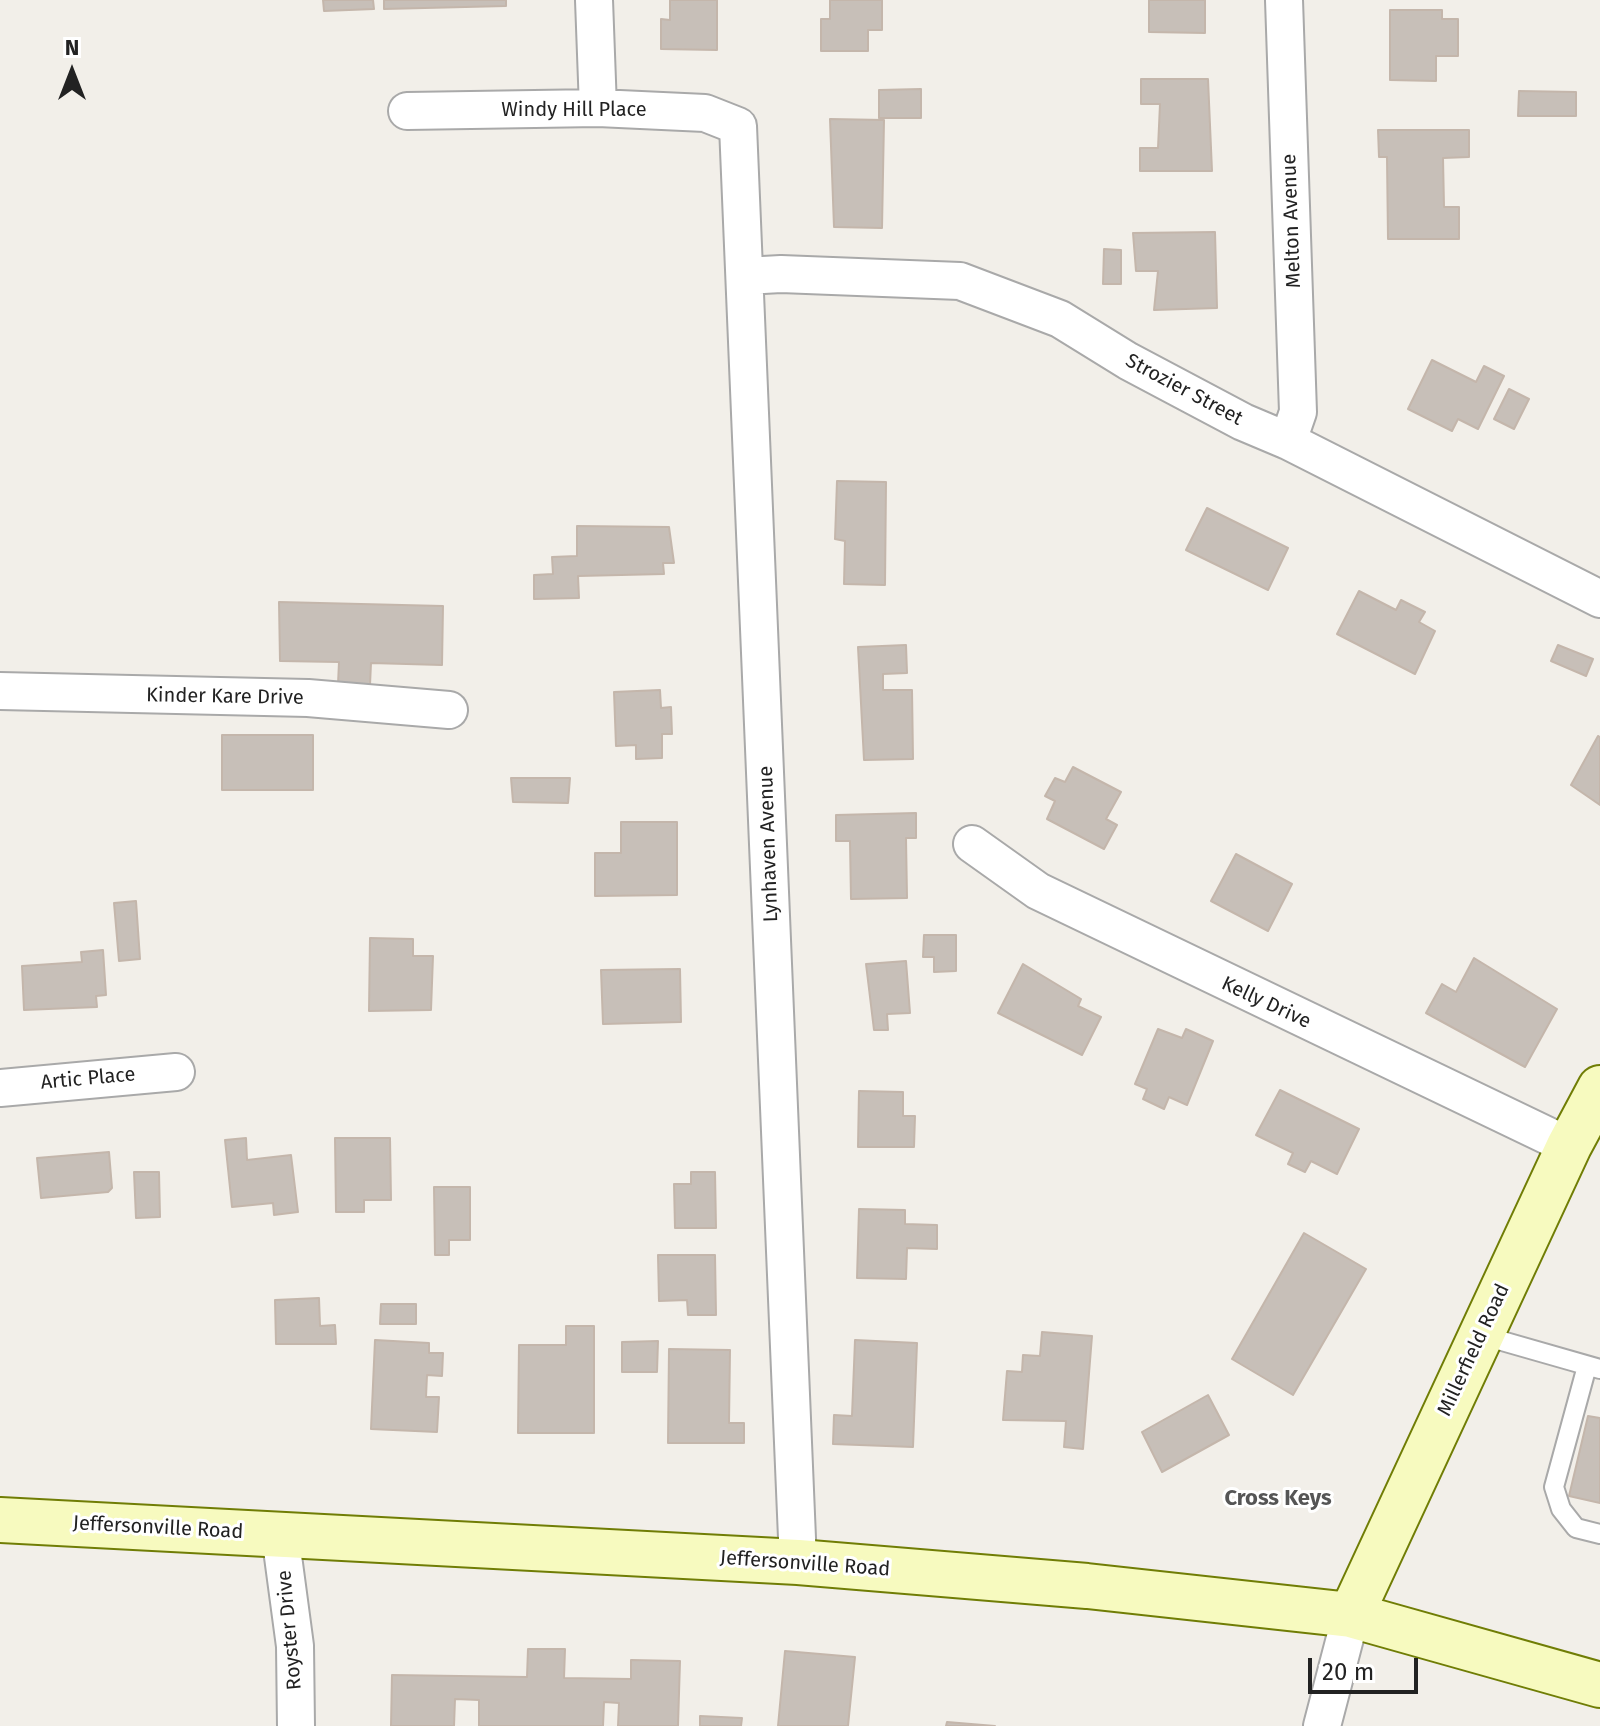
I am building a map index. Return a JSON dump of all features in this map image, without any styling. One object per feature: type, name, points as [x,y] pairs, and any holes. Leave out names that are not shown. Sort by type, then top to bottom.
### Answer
[{"type":"street","points":[[594,0],[598,108]]},
{"type":"street","name":"Melton Avenue","points":[[1284,0],[1298,412],[1288,441]]},
{"type":"street","name":"Windy Hill Place","points":[[407,111],[598,108],[705,113],[738,126]]},
{"type":"street","name":"Lynhaven Avenue","points":[[738,126],[798,1562]]},
{"type":"street","name":"Strozier Street","points":[[745,276],[781,274],[960,281],[1060,319],[1128,361],[1243,422],[1288,441],[1600,599]]},
{"type":"street","name":"Kinder Kare Drive","points":[[0,691],[308,698],[449,710]]},
{"type":"street","name":"Kelly Drive","points":[[972,844],[1038,891],[1569,1146]]},
{"type":"street","name":"Artic Place","points":[[0,1088],[176,1072]]},
{"type":"street","name":"Millerfield Road","points":[[1351,1615],[1569,1146],[1600,1088]]},
{"type":"street","name":"Jeffersonville Road","points":[[0,1520],[798,1562],[1087,1586],[1351,1615],[1600,1685]]},
{"type":"street","name":"Royster Drive","points":[[280,1534],[295,1646],[296,1726]]},
{"type":"street","points":[[1322,1726],[1351,1615]]},
{"type":"lane","points":[[1481,1335],[1594,1368],[1573,1446],[1554,1487],[1561,1509],[1576,1528],[1600,1534]]},
{"type":"building","points":[[323,0],[373,0],[374,9],[324,11]]},
{"type":"building","points":[[384,0],[506,0],[506,6],[384,9]]},
{"type":"building","points":[[670,0],[717,0],[717,50],[661,49],[661,19],[670,20]]},
{"type":"building","points":[[830,0],[882,0],[882,30],[868,30],[868,51],[821,51],[821,19],[830,19]]},
{"type":"building","points":[[1149,0],[1205,0],[1205,33],[1149,32]]},
{"type":"building","points":[[1390,10],[1442,10],[1442,19],[1458,19],[1458,56],[1436,56],[1436,81],[1390,80]]},
{"type":"building","points":[[1141,79],[1208,79],[1212,171],[1140,171],[1140,148],[1158,148],[1160,104],[1141,104]]},
{"type":"building","points":[[921,89],[921,118],[879,118],[879,90]]},
{"type":"building","points":[[1519,91],[1576,92],[1576,116],[1518,116]]},
{"type":"building","points":[[830,119],[884,120],[882,228],[834,227]]},
{"type":"building","points":[[1378,130],[1469,130],[1469,157],[1443,158],[1444,207],[1459,207],[1459,239],[1388,239],[1387,157],[1379,157]]},
{"type":"building","points":[[1215,232],[1217,308],[1154,310],[1158,271],[1136,271],[1133,233]]},
{"type":"building","points":[[1104,249],[1121,250],[1121,284],[1103,284]]},
{"type":"building","points":[[1432,360],[1476,382],[1484,366],[1504,376],[1478,429],[1458,419],[1452,431],[1408,409]]},
{"type":"building","points":[[1509,389],[1529,399],[1514,429],[1494,419]]},
{"type":"building","points":[[837,481],[886,482],[885,585],[844,584],[845,541],[835,539]]},
{"type":"building","points":[[1207,508],[1288,548],[1268,590],[1186,550]]},
{"type":"building","points":[[577,526],[669,527],[674,563],[663,563],[664,574],[578,576],[579,598],[534,599],[534,575],[553,574],[552,557],[577,556]]},
{"type":"building","points":[[1359,591],[1396,610],[1401,600],[1425,612],[1419,622],[1435,631],[1415,674],[1337,634]]},
{"type":"building","points":[[279,602],[443,606],[442,665],[371,663],[370,685],[338,684],[339,662],[280,661]]},
{"type":"building","points":[[906,645],[907,673],[883,674],[883,690],[912,690],[913,759],[864,760],[858,647]]},
{"type":"building","points":[[1558,645],[1593,659],[1586,676],[1551,661]]},
{"type":"building","points":[[660,690],[661,708],[671,707],[672,734],[662,734],[662,758],[636,759],[636,745],[616,746],[614,692]]},
{"type":"building","points":[[222,735],[313,735],[313,790],[222,790]]},
{"type":"building","points":[[1600,737],[1600,805],[1571,785]]},
{"type":"building","points":[[1073,767],[1121,792],[1106,819],[1117,825],[1104,849],[1047,819],[1055,801],[1045,796],[1055,778],[1065,782]]},
{"type":"building","points":[[511,778],[570,778],[568,803],[513,802]]},
{"type":"building","points":[[916,813],[916,838],[906,838],[907,898],[851,899],[850,841],[836,841],[836,815]]},
{"type":"building","points":[[621,822],[677,822],[677,895],[595,896],[595,853],[621,853]]},
{"type":"building","points":[[1236,854],[1292,884],[1268,931],[1211,901]]},
{"type":"building","points":[[136,901],[140,959],[119,961],[114,903]]},
{"type":"building","points":[[924,935],[956,935],[956,971],[934,972],[934,957],[923,957]]},
{"type":"building","points":[[370,938],[413,939],[413,956],[433,956],[431,1010],[369,1011]]},
{"type":"building","points":[[103,950],[106,995],[96,996],[97,1007],[24,1010],[22,966],[82,962],[81,952]]},
{"type":"building","points":[[1474,958],[1557,1009],[1525,1067],[1426,1013],[1442,984],[1456,992]]},
{"type":"building","points":[[906,961],[910,1013],[887,1014],[888,1030],[874,1030],[866,964]]},
{"type":"building","points":[[1023,964],[1081,999],[1078,1006],[1101,1017],[1082,1055],[998,1013]]},
{"type":"building","points":[[680,969],[681,1022],[603,1024],[601,970]]},
{"type":"building","points":[[1158,1029],[1182,1038],[1186,1029],[1213,1041],[1187,1105],[1169,1097],[1164,1109],[1143,1099],[1147,1089],[1135,1084]]},
{"type":"building","points":[[1280,1090],[1359,1129],[1337,1174],[1311,1161],[1305,1172],[1288,1164],[1293,1153],[1256,1135]]},
{"type":"building","points":[[859,1091],[903,1092],[903,1116],[915,1116],[914,1147],[858,1147]]},
{"type":"building","points":[[246,1138],[247,1160],[291,1155],[298,1212],[274,1215],[273,1203],[232,1207],[225,1140]]},
{"type":"building","points":[[335,1138],[390,1138],[391,1200],[364,1200],[364,1212],[336,1212]]},
{"type":"building","points":[[109,1152],[112,1188],[108,1192],[41,1198],[37,1158]]},
{"type":"building","points":[[134,1172],[159,1172],[160,1217],[136,1218]]},
{"type":"building","points":[[691,1172],[715,1172],[716,1228],[675,1228],[674,1184],[691,1184]]},
{"type":"building","points":[[434,1187],[470,1187],[470,1240],[449,1240],[449,1255],[435,1255]]},
{"type":"building","points":[[859,1209],[905,1210],[905,1224],[937,1225],[937,1249],[907,1248],[906,1279],[857,1278]]},
{"type":"building","points":[[1304,1233],[1366,1269],[1293,1395],[1232,1359]]},
{"type":"building","points":[[658,1255],[715,1255],[716,1315],[688,1315],[687,1300],[659,1301]]},
{"type":"building","points":[[319,1298],[320,1326],[335,1325],[336,1344],[276,1344],[275,1300]]},
{"type":"building","points":[[381,1304],[416,1304],[416,1324],[380,1324]]},
{"type":"building","points":[[566,1326],[594,1326],[594,1433],[518,1433],[519,1345],[566,1345]]},
{"type":"building","points":[[1042,1332],[1092,1336],[1083,1449],[1064,1447],[1066,1421],[1003,1420],[1007,1371],[1022,1372],[1023,1355],[1040,1356]]},
{"type":"building","points":[[375,1340],[429,1343],[429,1353],[443,1353],[442,1376],[427,1375],[426,1397],[439,1397],[437,1432],[371,1429]]},
{"type":"building","points":[[855,1340],[917,1343],[913,1447],[833,1444],[834,1415],[852,1416]]},
{"type":"building","points":[[658,1341],[657,1372],[622,1372],[622,1342]]},
{"type":"building","points":[[669,1349],[730,1350],[729,1423],[744,1423],[744,1443],[668,1443]]},
{"type":"building","points":[[1208,1395],[1229,1435],[1162,1472],[1142,1432]]},
{"type":"building","points":[[1588,1416],[1600,1418],[1600,1503],[1569,1496]]},
{"type":"building","points":[[528,1649],[565,1649],[564,1678],[631,1679],[631,1660],[680,1661],[678,1726],[618,1726],[619,1703],[604,1702],[603,1726],[479,1726],[479,1700],[455,1699],[454,1726],[391,1726],[392,1675],[527,1677]]},
{"type":"building","points":[[785,1651],[855,1657],[848,1726],[778,1726]]},
{"type":"building","points":[[700,1716],[742,1718],[741,1726],[700,1726]]},
{"type":"building","points":[[947,1722],[995,1726],[946,1726]]},
{"type":"district","name":"Cross Keys","points":[[1278,1499]]}]
